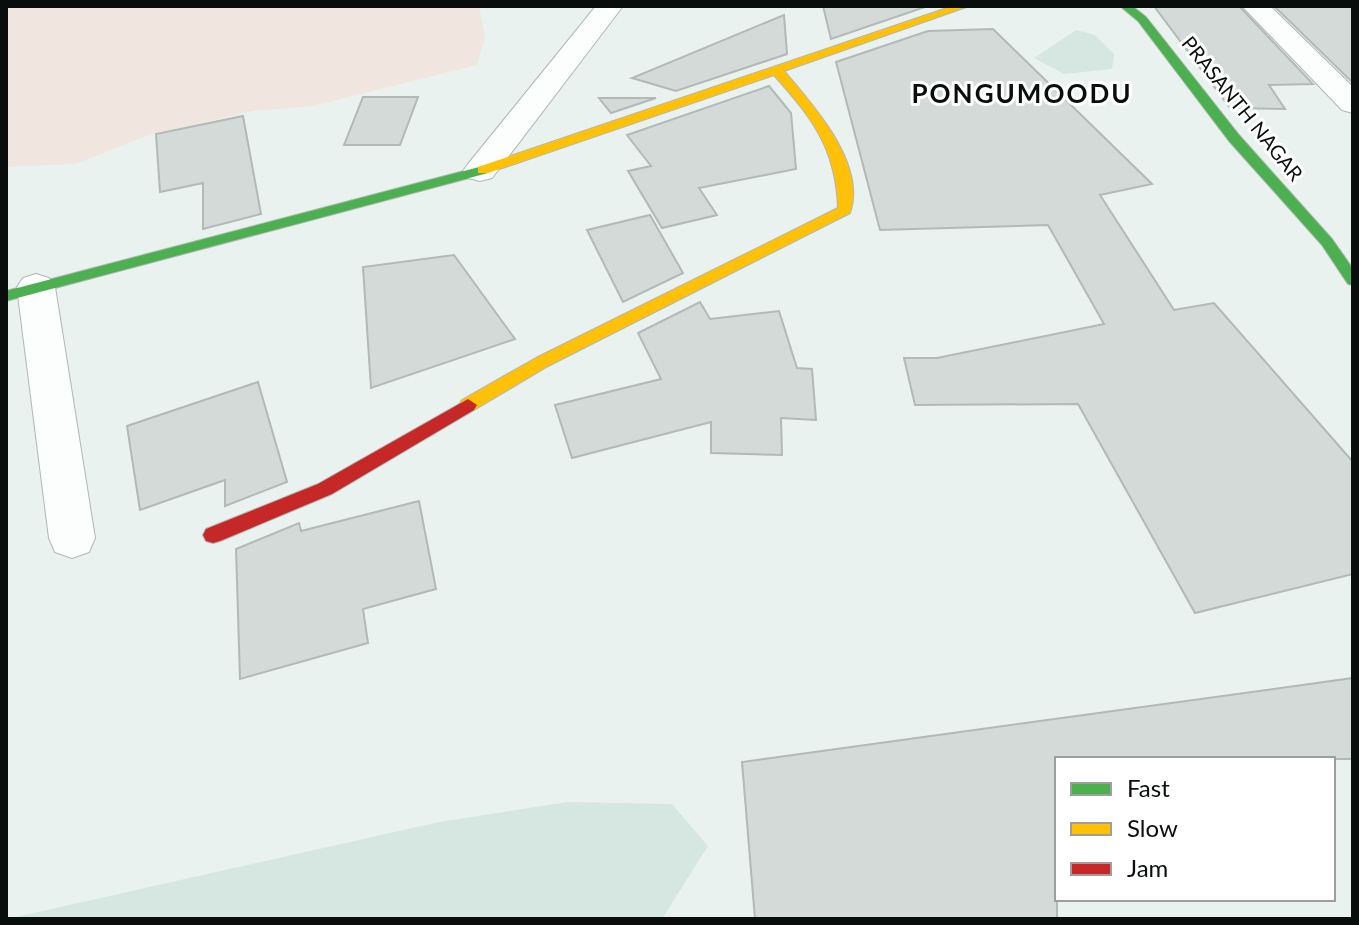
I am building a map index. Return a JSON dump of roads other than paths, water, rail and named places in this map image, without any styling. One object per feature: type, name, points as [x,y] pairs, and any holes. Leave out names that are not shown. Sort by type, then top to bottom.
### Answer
[{"type":"street","points":[[480,171],[610,6]]},
{"type":"street","points":[[72,538],[21,291],[480,171],[964,6]]},
{"type":"street","name":"PRASANTH NAGAR","points":[[1125,6],[1142,19],[1234,138],[1327,242],[1353,280]]},
{"type":"street","points":[[1255,6],[1353,104]]},
{"type":"street","points":[[213,535],[325,489],[542,362],[845,210],[848,181],[843,157],[822,125],[777,71]]},
{"type":"district","name":"PONGUMOODU","points":[[1022,93]]}]
